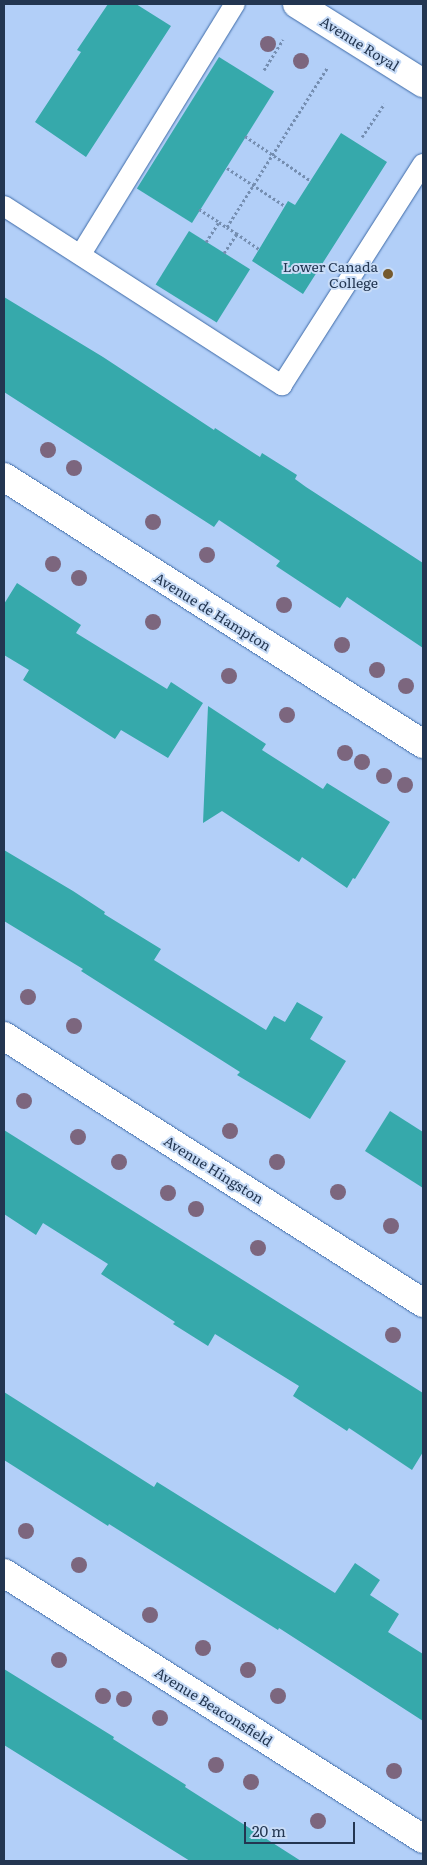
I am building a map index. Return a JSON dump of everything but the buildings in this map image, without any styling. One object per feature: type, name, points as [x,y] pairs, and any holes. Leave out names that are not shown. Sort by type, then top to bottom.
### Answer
[{"type":"street","name":"Avenue Royal","points":[[297,4],[423,83]]},
{"type":"street","name":"Avenue de Hampton","points":[[4,477],[423,744]]},
{"type":"street","name":"Avenue Hingston","points":[[4,1036],[423,1303]]},
{"type":"street","name":"Avenue Beaconsfield","points":[[4,1573],[423,1839]]},
{"type":"lane","points":[[81,254],[235,4]]},
{"type":"lane","points":[[4,206],[282,385],[423,164]]},
{"type":"path","points":[[264,70],[283,40]]},
{"type":"path","points":[[227,227],[327,68]]},
{"type":"path","points":[[362,137],[384,104]]},
{"type":"path","points":[[245,136],[311,181]]},
{"type":"path","points":[[226,168],[285,206]]},
{"type":"path","points":[[199,209],[259,248]]},
{"type":"path","points":[[206,242],[219,222]]},
{"type":"path","points":[[224,254],[237,234]]},
{"type":"place","name":"Lower Canada College","points":[[388,274]]}]
